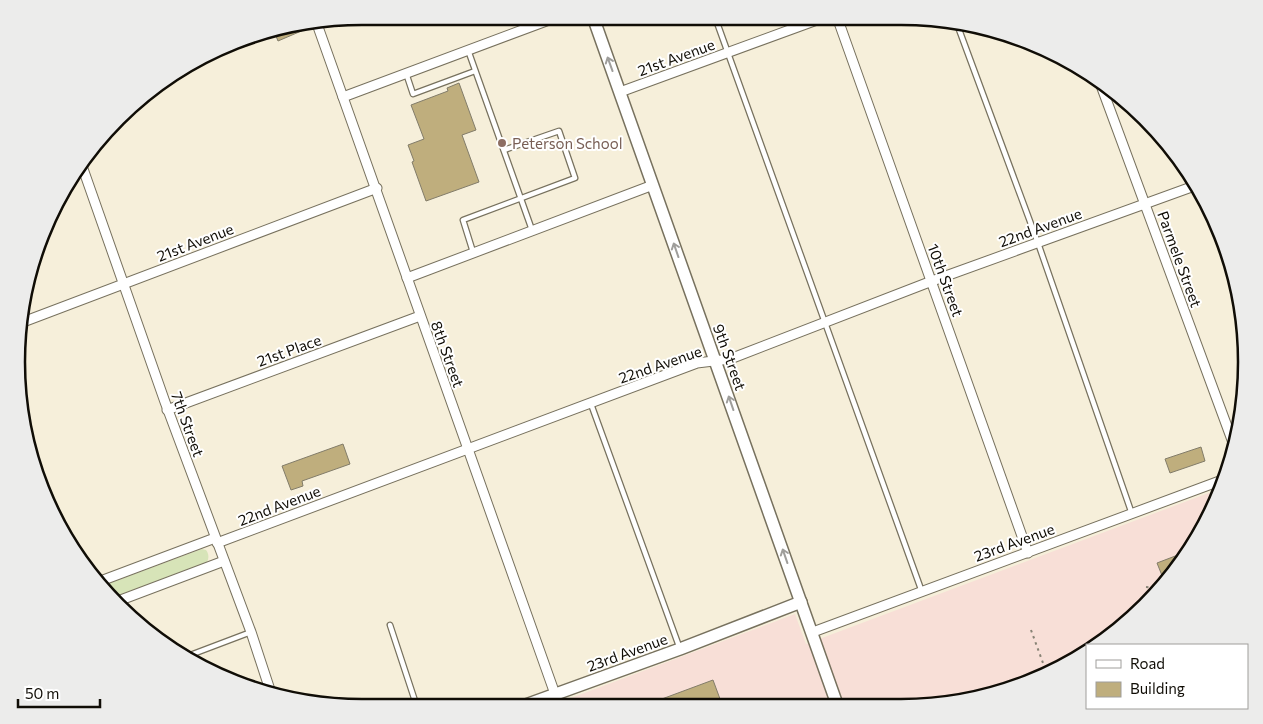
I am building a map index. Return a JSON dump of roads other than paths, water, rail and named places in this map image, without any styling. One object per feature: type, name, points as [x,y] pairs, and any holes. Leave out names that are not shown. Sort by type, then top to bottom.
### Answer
[{"type":"street","points":[[343,97],[533,25]]},
{"type":"street","name":"9th Street","points":[[596,25],[654,184],[835,699]]},
{"type":"street","name":"21st Avenue","points":[[620,92],[803,25]]},
{"type":"street","name":"10th Street","points":[[840,25],[1028,553]]},
{"type":"street","name":"8th Street","points":[[318,28],[555,694]]},
{"type":"street","name":"Parmele Street","points":[[1104,94],[1230,437]]},
{"type":"street","name":"7th Street","points":[[84,172],[269,686]]},
{"type":"street","points":[[406,278],[654,184]]},
{"type":"street","name":"21st Avenue","points":[[28,320],[376,188]]},
{"type":"street","name":"22nd Avenue","points":[[105,579],[591,404],[700,362],[730,359],[932,281],[1189,188]]},
{"type":"street","name":"21st Place","points":[[168,410],[420,316]]},
{"type":"street","name":"23rd Avenue","points":[[813,632],[1215,483]]},
{"type":"street","points":[[123,599],[224,561]]},
{"type":"street","name":"23rd Avenue","points":[[542,699],[680,649],[801,602]]},
{"type":"lane","points":[[718,25],[922,592]]},
{"type":"lane","points":[[959,30],[1038,243],[1132,514]]},
{"type":"lane","points":[[468,50],[532,230]]},
{"type":"lane","points":[[406,73],[413,94],[475,71]]},
{"type":"lane","points":[[473,252],[463,220],[575,178],[558,131],[504,150]]},
{"type":"lane","points":[[591,404],[680,649]]},
{"type":"lane","points":[[390,626],[414,699]]},
{"type":"lane","points":[[193,654],[250,632]]},
{"type":"lane","points":[[555,694],[555,699]]},
{"type":"place","name":"Peterson School","points":[[502,143]]}]
